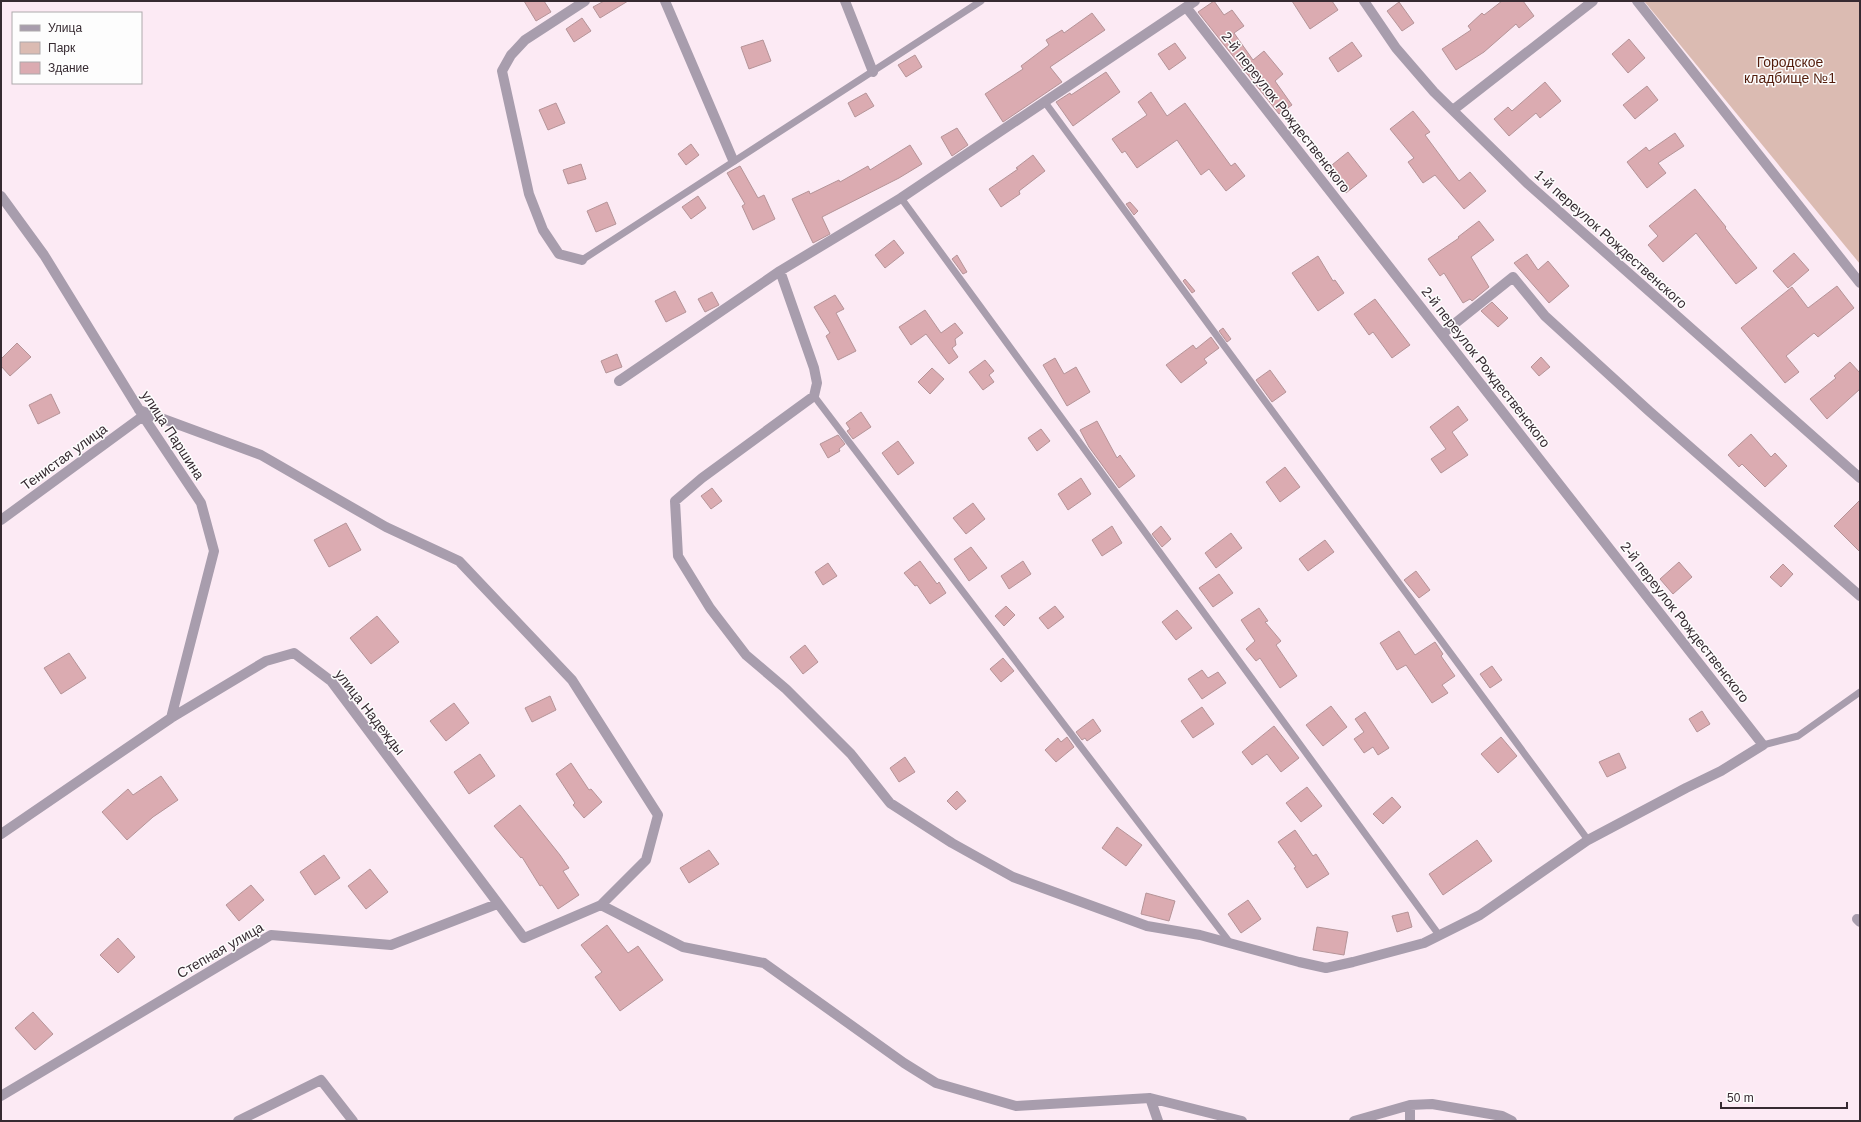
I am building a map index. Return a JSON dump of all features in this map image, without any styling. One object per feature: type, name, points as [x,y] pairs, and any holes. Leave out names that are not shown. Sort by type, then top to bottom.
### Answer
[{"type":"street","points":[[582,260],[559,254],[543,230],[529,194],[502,71],[511,55],[525,40],[585,1]]},
{"type":"street","points":[[666,1],[733,160]]},
{"type":"street","points":[[845,1],[873,72]]},
{"type":"street","name":"1-й переулок Рождественского","points":[[1364,1],[1396,48],[1453,110],[1527,183],[1860,478]]},
{"type":"street","points":[[1453,110],[1593,1]]},
{"type":"street","points":[[1637,1],[1860,283]]},
{"type":"street","points":[[619,381],[780,271],[901,198],[1190,4]]},
{"type":"street","name":"2-й переулок Рождественского","points":[[1190,4],[1763,745]]},
{"type":"street","name":"улица Паршина","points":[[1,196],[44,254],[141,413],[201,503],[214,551],[171,718]]},
{"type":"street","points":[[780,271],[814,368],[817,383],[814,396],[702,478],[674,502],[678,556],[710,608],[746,655],[786,688],[845,748],[890,803],[952,843],[1013,877],[1147,926],[1200,935],[1326,968],[1424,943],[1480,915],[1588,840],[1721,771],[1763,745]]},
{"type":"street","points":[[1443,333],[1513,277],[1545,316],[1649,411],[1860,596]]},
{"type":"street","points":[[141,413],[261,455],[386,526],[459,561],[572,680],[658,815],[646,860],[601,905],[683,947],[764,963],[904,1063],[936,1083],[1016,1106],[1150,1098],[1242,1121]]},
{"type":"street","name":"Тенистая улица","points":[[1,520],[141,413]]},
{"type":"street","name":"улица Надежды","points":[[1,834],[171,718],[266,661],[294,653],[330,681],[524,938],[601,905]]},
{"type":"street","name":"Степная улица","points":[[1,1096],[271,935],[391,945],[497,904]]},
{"type":"street","points":[[238,1121],[321,1080],[353,1121]]},
{"type":"street","points":[[1150,1098],[1158,1121]]},
{"type":"street","points":[[1354,1121],[1410,1105],[1432,1104],[1502,1116],[1512,1121]]},
{"type":"street","points":[[1410,1105],[1410,1121]]},
{"type":"lane","points":[[582,260],[733,160],[873,72],[981,1]]},
{"type":"lane","points":[[1044,101],[1588,840]]},
{"type":"lane","points":[[901,198],[1439,935]]},
{"type":"lane","points":[[814,396],[1231,944]]},
{"type":"lane","points":[[1763,745],[1798,736],[1860,692]]},
{"type":"green space","name":"Городское кладбище №1","points":[[1644,1],[1860,1],[1860,264]]},
{"type":"building","points":[[524,1],[544,1],[551,12],[536,21]]},
{"type":"building","points":[[604,1],[628,1],[600,18],[593,7]]},
{"type":"building","points":[[1214,1],[1224,15],[1232,10],[1244,26],[1234,33],[1253,60],[1264,51],[1283,74],[1275,81],[1292,105],[1279,114],[1198,12]]},
{"type":"building","points":[[1292,1],[1332,1],[1338,10],[1310,29]]},
{"type":"building","points":[[1502,1],[1523,1],[1534,16],[1519,28],[1516,24],[1484,52],[1456,70],[1442,49],[1471,30],[1468,26],[1482,13],[1484,15]]},
{"type":"building","points":[[1399,2],[1414,23],[1402,31],[1387,11]]},
{"type":"building","points":[[1092,13],[1105,30],[1050,67],[1062,82],[1003,122],[985,94],[1023,69],[1021,66],[1049,45],[1046,40],[1062,30],[1064,33]]},
{"type":"building","points":[[582,18],[591,31],[574,42],[566,29]]},
{"type":"building","points":[[1629,39],[1645,58],[1628,73],[1612,54]]},
{"type":"building","points":[[763,40],[771,61],[749,69],[741,47]]},
{"type":"building","points":[[1352,42],[1362,56],[1338,72],[1329,58]]},
{"type":"building","points":[[1175,43],[1186,58],[1169,70],[1158,54]]},
{"type":"building","points":[[915,55],[922,67],[906,77],[898,65]]},
{"type":"building","points":[[1106,72],[1120,92],[1073,126],[1056,102],[1070,93],[1071,95]]},
{"type":"building","points":[[1545,82],[1561,101],[1540,118],[1536,113],[1509,136],[1494,119],[1508,107],[1512,111]]},
{"type":"building","points":[[1647,86],[1658,100],[1635,119],[1623,105]]},
{"type":"building","points":[[1151,92],[1167,116],[1185,103],[1231,166],[1235,163],[1245,176],[1226,191],[1209,169],[1201,175],[1177,140],[1137,168],[1125,151],[1122,153],[1112,139],[1147,115],[1138,102]]},
{"type":"building","points":[[866,93],[874,106],[855,117],[848,103]]},
{"type":"building","points":[[556,103],[565,123],[548,130],[539,110]]},
{"type":"building","points":[[1413,111],[1430,132],[1425,135],[1459,181],[1470,172],[1486,191],[1464,209],[1435,175],[1423,183],[1408,162],[1414,158],[1390,129]]},
{"type":"building","points":[[957,128],[968,145],[952,156],[941,137]]},
{"type":"building","points":[[1675,133],[1684,146],[1658,163],[1666,173],[1647,188],[1627,162],[1646,147],[1649,151]]},
{"type":"building","points":[[691,144],[699,155],[686,165],[678,154]]},
{"type":"building","points":[[910,145],[922,164],[899,178],[822,217],[830,234],[813,243],[792,199],[809,191],[810,194],[839,180],[840,182],[868,166],[870,170]]},
{"type":"building","points":[[1348,152],[1367,176],[1346,193],[1327,169]]},
{"type":"building","points":[[1033,155],[1045,171],[1019,191],[1020,194],[1001,207],[989,189],[1018,169],[1016,168]]},
{"type":"building","points":[[581,164],[586,179],[568,184],[563,170]]},
{"type":"building","points":[[740,166],[758,198],[764,195],[775,219],[753,230],[742,206],[745,204],[727,173]]},
{"type":"building","points":[[1695,189],[1757,268],[1736,284],[1696,233],[1663,262],[1648,245],[1658,236],[1649,226]]},
{"type":"building","points":[[698,196],[706,208],[691,219],[682,207]]},
{"type":"building","points":[[607,202],[616,224],[596,232],[587,211]]},
{"type":"building","points":[[1130,202],[1138,211],[1134,215],[1126,204]]},
{"type":"building","points":[[1479,221],[1494,240],[1471,257],[1489,287],[1472,301],[1470,299],[1463,303],[1444,273],[1440,276],[1428,259],[1459,238],[1458,237]]},
{"type":"building","points":[[894,240],[904,253],[885,268],[875,255]]},
{"type":"building","points":[[1794,253],[1809,270],[1788,288],[1773,271]]},
{"type":"building","points":[[1527,254],[1538,270],[1548,261],[1569,286],[1549,303],[1514,263]]},
{"type":"building","points":[[957,255],[967,272],[963,274],[952,259]]},
{"type":"building","points":[[1318,256],[1333,281],[1335,280],[1344,293],[1318,311],[1292,273]]},
{"type":"building","points":[[1185,279],[1195,291],[1192,293],[1183,281]]},
{"type":"building","points":[[1837,286],[1854,308],[1818,337],[1814,333],[1786,356],[1799,372],[1785,383],[1741,328],[1792,287],[1808,308]]},
{"type":"building","points":[[675,291],[686,312],[666,322],[655,301]]},
{"type":"building","points":[[712,292],[719,305],[705,312],[698,299]]},
{"type":"building","points":[[835,295],[844,309],[836,313],[856,351],[838,360],[826,336],[830,333],[814,307]]},
{"type":"building","points":[[1375,299],[1410,345],[1392,358],[1373,332],[1369,335],[1354,314]]},
{"type":"building","points":[[1492,302],[1508,318],[1498,327],[1481,311]]},
{"type":"building","points":[[925,310],[941,333],[955,323],[963,333],[955,339],[956,345],[952,348],[958,357],[949,364],[926,334],[911,345],[899,327]]},
{"type":"building","points":[[1223,328],[1231,339],[1227,342],[1219,331]]},
{"type":"building","points":[[1211,337],[1219,348],[1204,359],[1207,363],[1181,383],[1166,365],[1193,345],[1196,349]]},
{"type":"building","points":[[17,343],[31,357],[10,376],[1,366],[1,359]]},
{"type":"building","points":[[617,354],[622,367],[606,373],[601,361]]},
{"type":"building","points":[[1541,357],[1550,367],[1539,376],[1531,367]]},
{"type":"building","points":[[1055,358],[1064,374],[1076,367],[1090,392],[1067,406],[1043,365]]},
{"type":"building","points":[[985,360],[994,371],[989,375],[994,382],[983,390],[969,372]]},
{"type":"building","points":[[1850,362],[1860,373],[1860,389],[1827,419],[1810,399],[1836,378],[1834,376]]},
{"type":"building","points":[[932,368],[944,379],[930,394],[918,382]]},
{"type":"building","points":[[1270,370],[1286,392],[1272,402],[1256,380]]},
{"type":"building","points":[[51,394],[60,413],[38,424],[29,405]]},
{"type":"building","points":[[1458,406],[1468,420],[1452,432],[1468,455],[1441,473],[1431,459],[1446,449],[1430,427]]},
{"type":"building","points":[[861,412],[871,427],[853,439],[847,431],[850,429],[846,423]]},
{"type":"building","points":[[1097,421],[1117,458],[1120,455],[1135,476],[1119,488],[1089,447],[1080,430]]},
{"type":"building","points":[[1041,429],[1050,441],[1037,451],[1028,438]]},
{"type":"building","points":[[1751,434],[1771,457],[1775,453],[1787,466],[1765,487],[1742,464],[1739,467],[1728,455]]},
{"type":"building","points":[[838,435],[845,444],[839,449],[840,451],[828,458],[820,444]]},
{"type":"building","points":[[898,441],[914,463],[898,475],[882,453]]},
{"type":"building","points":[[1285,467],[1300,487],[1280,502],[1266,482]]},
{"type":"building","points":[[1081,478],[1091,494],[1068,510],[1058,494]]},
{"type":"building","points":[[712,488],[722,501],[711,509],[701,496]]},
{"type":"building","points":[[1860,500],[1860,552],[1834,526]]},
{"type":"building","points":[[973,503],[985,519],[966,534],[953,518]]},
{"type":"building","points":[[346,523],[361,550],[329,567],[314,540]]},
{"type":"building","points":[[1112,526],[1122,543],[1102,556],[1092,540]]},
{"type":"building","points":[[1161,526],[1171,539],[1162,547],[1152,534]]},
{"type":"building","points":[[1231,533],[1242,548],[1216,568],[1205,553]]},
{"type":"building","points":[[1325,540],[1334,552],[1308,571],[1299,559]]},
{"type":"building","points":[[971,547],[987,568],[969,581],[954,559]]},
{"type":"building","points":[[920,561],[937,584],[939,582],[946,593],[930,604],[917,585],[915,586],[904,573]]},
{"type":"building","points":[[1023,561],[1031,574],[1009,589],[1001,576]]},
{"type":"building","points":[[1679,562],[1692,577],[1673,594],[1660,579]]},
{"type":"building","points":[[828,563],[837,576],[823,585],[815,572]]},
{"type":"building","points":[[1783,564],[1793,574],[1781,587],[1770,577]]},
{"type":"building","points":[[1416,571],[1430,590],[1419,598],[1404,580]]},
{"type":"building","points":[[1219,574],[1233,593],[1213,607],[1199,588]]},
{"type":"building","points":[[1006,606],[1015,615],[1004,626],[995,616]]},
{"type":"building","points":[[1055,606],[1064,617],[1048,629],[1039,618]]},
{"type":"building","points":[[1259,608],[1268,621],[1265,622],[1281,641],[1276,645],[1297,676],[1280,688],[1260,658],[1256,661],[1246,649],[1255,641],[1241,620]]},
{"type":"building","points":[[1177,610],[1192,628],[1176,640],[1162,622]]},
{"type":"building","points":[[377,616],[399,642],[371,664],[350,638]]},
{"type":"building","points":[[1399,631],[1415,655],[1435,642],[1443,654],[1441,656],[1455,676],[1442,685],[1448,693],[1432,703],[1406,665],[1397,670],[1380,643]]},
{"type":"building","points":[[805,645],[818,662],[803,674],[790,657]]},
{"type":"building","points":[[69,653],[86,678],[61,694],[44,668]]},
{"type":"building","points":[[1003,658],[1014,671],[1001,682],[990,669]]},
{"type":"building","points":[[1492,666],[1502,680],[1490,688],[1480,674]]},
{"type":"building","points":[[1202,670],[1208,678],[1218,672],[1226,683],[1202,699],[1188,679]]},
{"type":"building","points":[[550,696],[556,710],[532,722],[525,708]]},
{"type":"building","points":[[454,703],[469,723],[446,741],[430,721]]},
{"type":"building","points":[[1331,706],[1347,727],[1323,746],[1306,725]]},
{"type":"building","points":[[1202,707],[1214,724],[1193,738],[1181,721]]},
{"type":"building","points":[[1702,711],[1710,724],[1697,732],[1689,719]]},
{"type":"building","points":[[1365,712],[1389,748],[1378,755],[1373,747],[1364,753],[1354,739],[1364,732],[1355,719]]},
{"type":"building","points":[[1093,719],[1101,731],[1087,741],[1085,738],[1082,740],[1076,732]]},
{"type":"building","points":[[1274,726],[1299,758],[1281,772],[1267,754],[1252,765],[1242,752]]},
{"type":"building","points":[[1067,737],[1074,747],[1056,762],[1045,750],[1058,738],[1061,742]]},
{"type":"building","points":[[1501,737],[1517,756],[1498,773],[1481,754]]},
{"type":"building","points":[[1619,753],[1626,768],[1607,777],[1599,762]]},
{"type":"building","points":[[480,754],[495,776],[469,794],[454,772]]},
{"type":"building","points":[[905,757],[915,772],[899,782],[890,768]]},
{"type":"building","points":[[571,763],[589,790],[591,789],[602,802],[584,818],[573,805],[575,803],[556,774]]},
{"type":"building","points":[[161,776],[178,800],[153,817],[127,840],[102,812],[128,789],[133,795]]},
{"type":"building","points":[[1307,787],[1322,806],[1301,822],[1286,803]]},
{"type":"building","points":[[957,791],[966,801],[956,810],[947,801]]},
{"type":"building","points":[[1392,797],[1401,807],[1383,824],[1373,814]]},
{"type":"building","points":[[520,805],[569,868],[563,871],[579,895],[558,909],[542,885],[540,886],[522,857],[521,858],[494,826]]},
{"type":"building","points":[[1117,827],[1142,845],[1126,866],[1102,848]]},
{"type":"building","points":[[1295,830],[1313,856],[1316,854],[1329,874],[1307,888],[1294,868],[1296,867],[1278,842]]},
{"type":"building","points":[[1477,840],[1492,861],[1443,895],[1429,874]]},
{"type":"building","points":[[709,850],[719,864],[689,883],[680,868]]},
{"type":"building","points":[[324,855],[340,878],[315,895],[300,872]]},
{"type":"building","points":[[370,869],[388,892],[366,909],[348,886]]},
{"type":"building","points":[[251,885],[264,900],[239,921],[226,905]]},
{"type":"building","points":[[1146,893],[1175,901],[1169,921],[1141,914]]},
{"type":"building","points":[[1248,900],[1261,919],[1241,933],[1228,914]]},
{"type":"building","points":[[1408,912],[1412,927],[1397,932],[1392,916]]},
{"type":"building","points":[[607,925],[628,953],[638,946],[663,980],[620,1011],[595,977],[602,972],[581,945]]},
{"type":"building","points":[[1317,927],[1348,932],[1344,955],[1313,950]]},
{"type":"building","points":[[118,938],[135,957],[118,973],[100,955]]},
{"type":"building","points":[[33,1012],[53,1034],[35,1050],[15,1028]]}]
